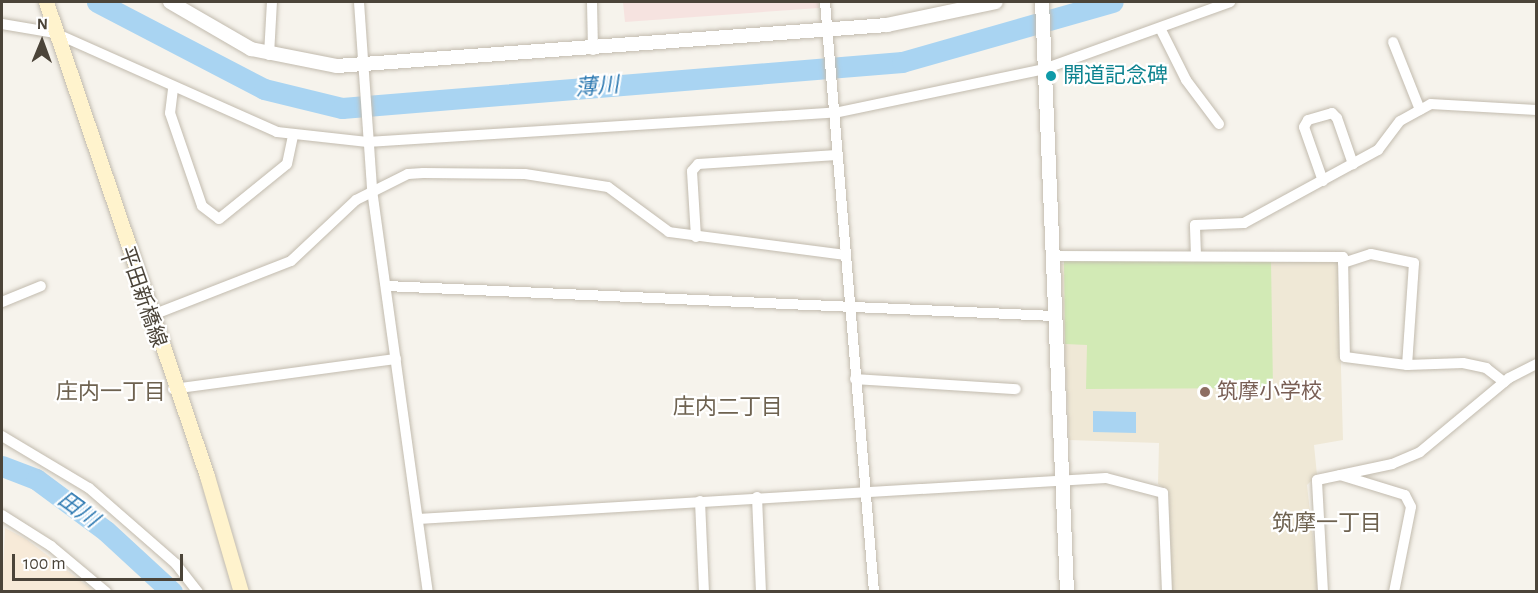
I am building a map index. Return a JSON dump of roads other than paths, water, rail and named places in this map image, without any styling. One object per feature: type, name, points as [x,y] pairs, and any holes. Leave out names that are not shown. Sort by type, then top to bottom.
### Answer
[{"type":"main road","name":"平田新橋線","points":[[46,2],[173,389],[207,476],[241,591]]},
{"type":"street","points":[[170,2],[269,55],[360,71],[593,50],[828,35],[946,15],[996,2]]},
{"type":"street","points":[[269,55],[272,2]]},
{"type":"street","points":[[359,2],[360,71],[372,190],[428,591]]},
{"type":"street","points":[[592,2],[593,50]]},
{"type":"street","points":[[825,2],[848,304],[874,591]]},
{"type":"street","points":[[1042,2],[1067,591]]},
{"type":"street","points":[[2,24],[53,29],[173,89],[293,136],[366,138],[834,109],[1044,65],[1161,28],[1230,2]]},
{"type":"street","points":[[1161,28],[1186,80],[1219,124]]},
{"type":"street","points":[[1393,42],[1420,110]]},
{"type":"street","points":[[173,89],[170,113],[202,206],[219,219],[287,164],[293,136]]},
{"type":"street","points":[[1196,256],[1194,225],[1244,223],[1378,150],[1400,121],[1431,104],[1536,110]]},
{"type":"street","points":[[1323,181],[1304,127],[1308,120],[1332,114],[1337,118],[1353,164]]},
{"type":"street","points":[[696,237],[692,171],[698,164],[837,155]]},
{"type":"street","points":[[150,316],[291,261],[372,190],[423,173],[525,174],[608,187],[653,224],[696,237],[845,255]]},
{"type":"street","points":[[1343,263],[1371,254],[1414,263],[1407,365]]},
{"type":"street","points":[[1052,256],[1334,255],[1343,257],[1345,357],[1407,365],[1463,363],[1486,368],[1504,382]]},
{"type":"street","points":[[2,302],[41,286]]},
{"type":"street","points":[[386,286],[848,304],[1055,316]]},
{"type":"street","points":[[173,389],[396,359]]},
{"type":"street","points":[[1323,591],[1314,497],[1317,480],[1392,464],[1420,452],[1504,382],[1536,364]]},
{"type":"street","points":[[855,379],[1016,389]]},
{"type":"street","points":[[2,435],[97,495],[176,564],[198,591]]},
{"type":"street","points":[[1339,475],[1405,495],[1411,507],[1394,591]]},
{"type":"street","points":[[418,519],[1106,478],[1163,493],[1167,591]]},
{"type":"street","points":[[757,497],[761,591]]},
{"type":"street","points":[[700,501],[704,591]]},
{"type":"street","points":[[2,515],[51,546],[106,591]]},
{"type":"water","points":[[1093,411],[1136,412],[1136,433],[1093,432]]},
{"type":"waterway","name":"薄川","points":[[97,2],[264,89],[342,108],[902,62],[1113,2]]},
{"type":"waterway","name":"田川","points":[[2,466],[36,479],[106,531],[172,592]]},
{"type":"place","name":"開道記念碑","points":[[1051,76]]},
{"type":"place","name":"筑摩小学校","points":[[1205,392]]},
{"type":"district","name":"庄内一丁目","points":[[111,393]]},
{"type":"district","name":"庄内二丁目","points":[[728,408]]},
{"type":"district","name":"筑摩一丁目","points":[[1327,524]]}]
